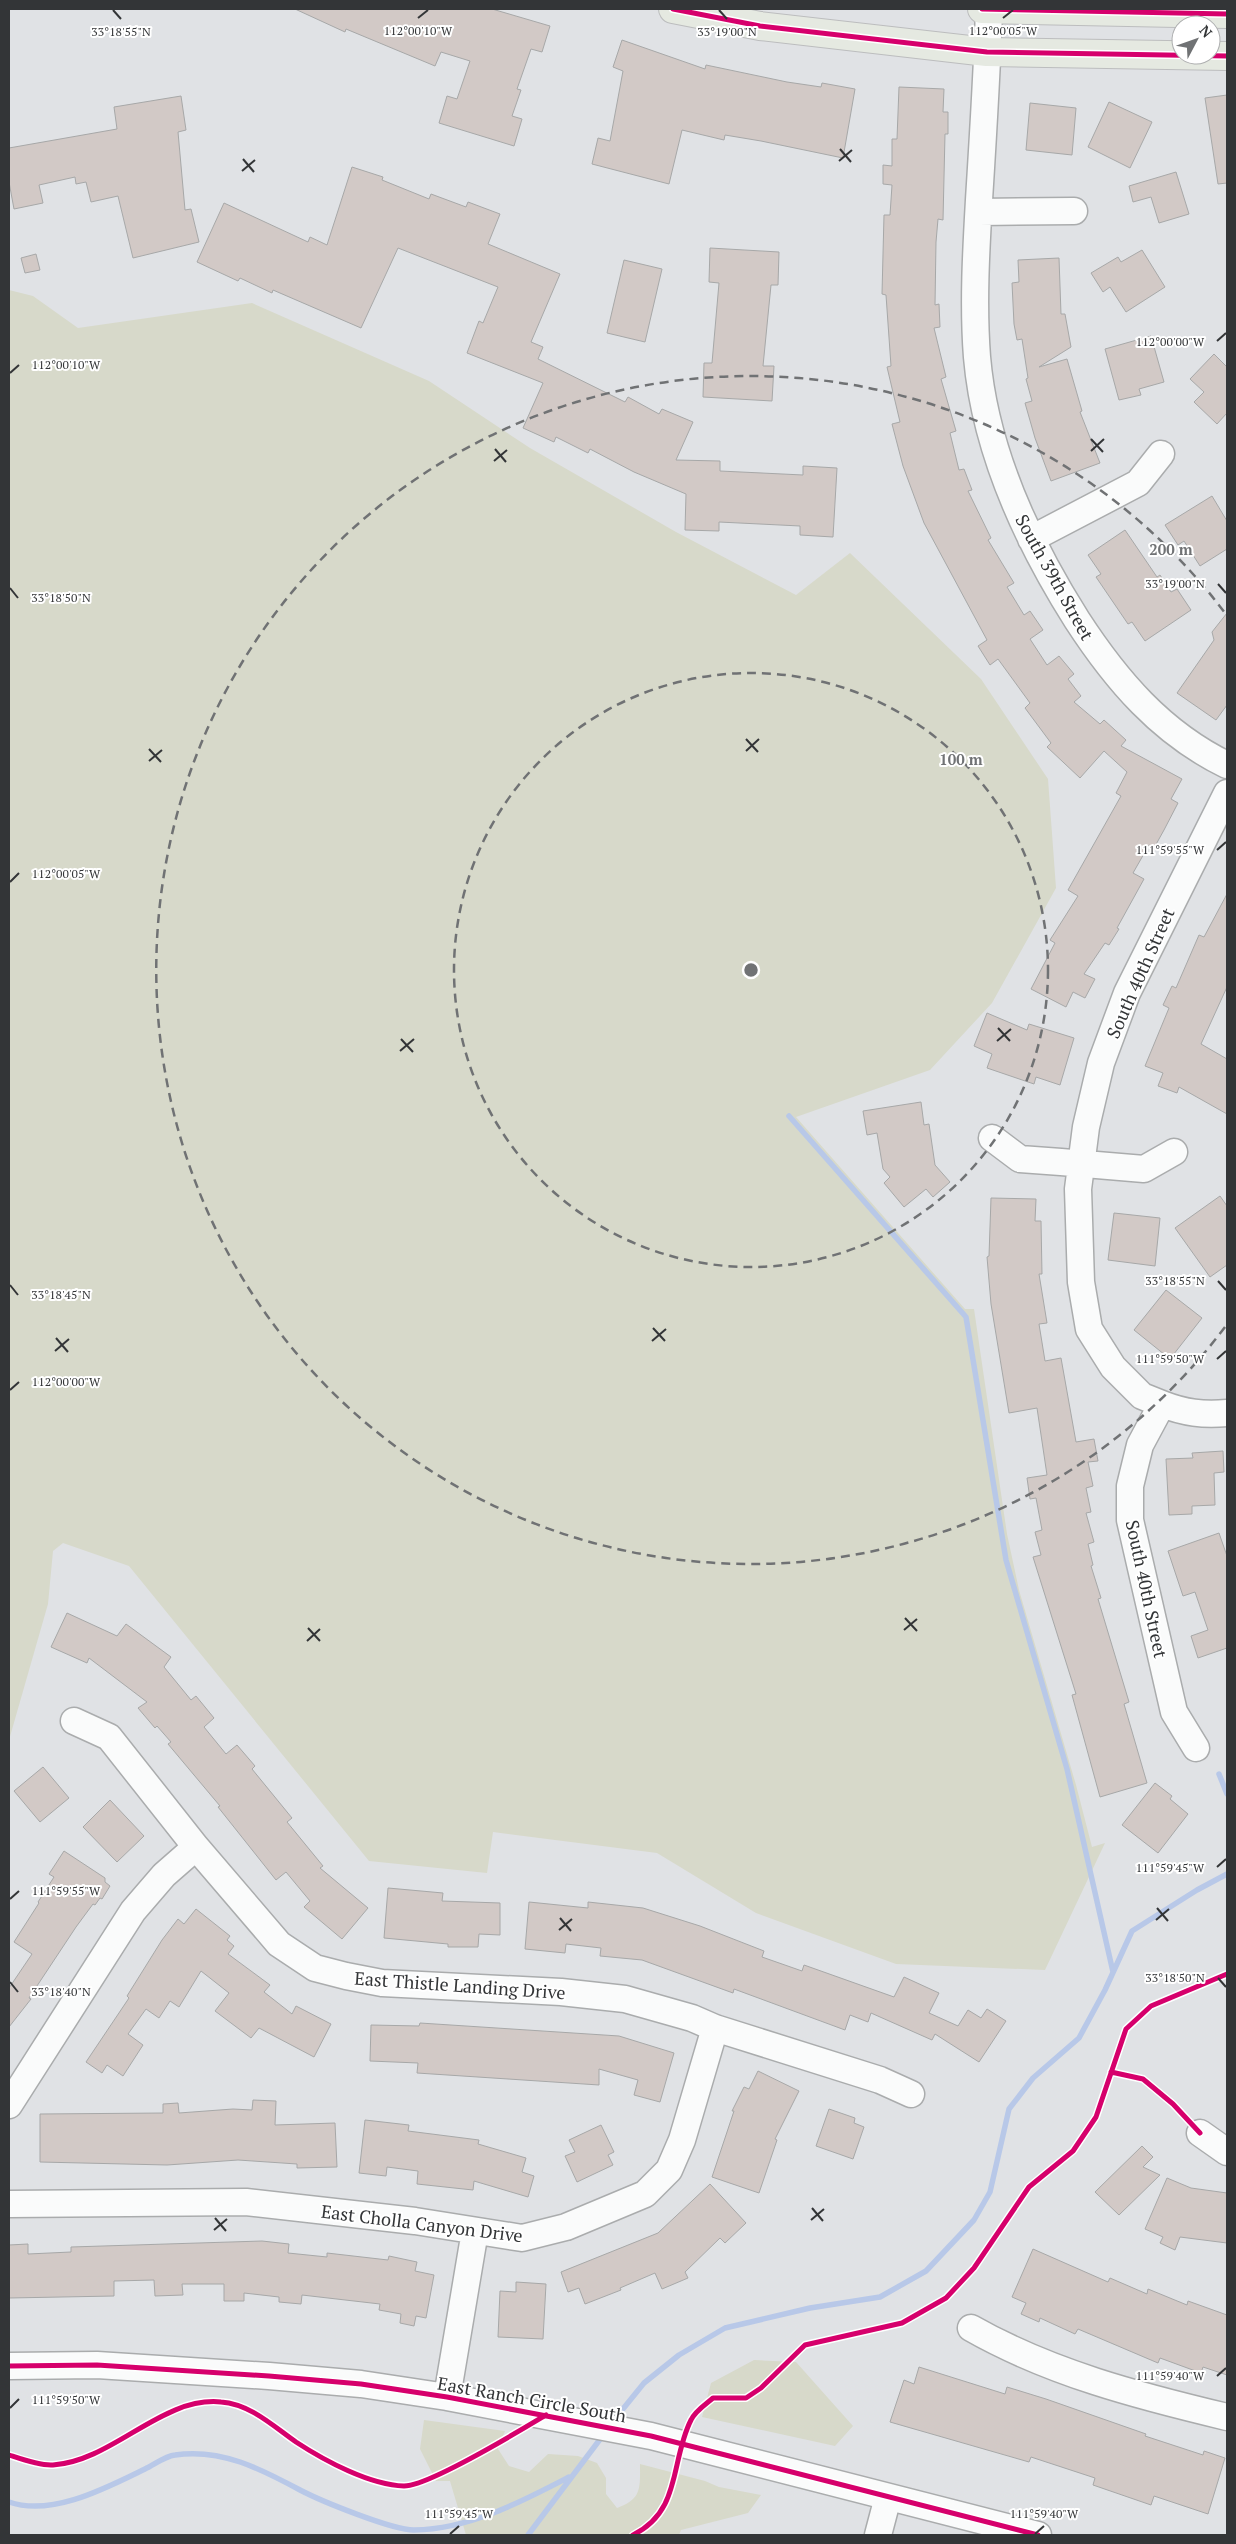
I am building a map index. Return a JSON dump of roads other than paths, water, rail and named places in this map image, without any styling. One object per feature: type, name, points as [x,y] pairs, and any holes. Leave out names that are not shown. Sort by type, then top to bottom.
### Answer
[{"type":"main road","points":[[673,9],[760,26],[988,52],[1227,56]]},
{"type":"main road","points":[[985,9],[1227,14]]},
{"type":"street","name":"South 39th Street","points":[[985,9],[988,52],[975,282],[977,358],[996,453],[1031,538],[1065,602],[1102,658],[1135,698],[1171,730],[1227,765]]},
{"type":"street","points":[[979,212],[1074,211]]},
{"type":"street","points":[[1031,538],[1138,483],[1161,454]]},
{"type":"street","name":"South 40th Street","points":[[1196,1748],[1174,1712],[1130,1520],[1130,1486],[1140,1445],[1162,1404],[1142,1396],[1113,1367],[1089,1328],[1081,1282],[1078,1189],[1086,1127],[1101,1063],[1127,993],[1227,793]]},
{"type":"street","points":[[992,1138],[1020,1159],[1144,1169],[1174,1152]]},
{"type":"street","points":[[1162,1404],[1182,1412],[1206,1415],[1227,1413]]},
{"type":"street","name":"East Thistle Landing Drive","points":[[74,1721],[109,1737],[196,1847],[279,1944],[315,1968],[382,1982],[551,1991],[625,1999],[692,2018],[715,2028],[880,2080],[910,2094]]},
{"type":"street","points":[[9,2105],[132,1912],[164,1875],[196,1847]]},
{"type":"street","name":"East Cholla Canyon Drive","points":[[9,2204],[246,2202],[415,2221],[522,2238],[566,2227],[645,2194],[669,2170],[715,2028]]},
{"type":"street","points":[[1200,2134],[1227,2152]]},
{"type":"street","points":[[447,2397],[475,2231]]},
{"type":"street","points":[[971,2328],[1016,2351],[1090,2379],[1164,2402],[1227,2417]]},
{"type":"street","name":"East Ranch Circle South","points":[[9,2366],[97,2365],[269,2376],[361,2384],[447,2397],[651,2436],[1038,2535]]},
{"type":"street","points":[[878,2535],[888,2497]]},
{"type":"waterway","points":[[789,1116],[966,1317],[1006,1560],[1067,1769],[1113,1972]]},
{"type":"waterway","points":[[1219,1774],[1227,1794]]},
{"type":"waterway","points":[[614,2420],[644,2383],[679,2355],[725,2328],[810,2308],[880,2297],[926,2271],[974,2220],[990,2192],[1009,2109],[1033,2078],[1079,2038],[1105,1990],[1132,1931],[1197,1890],[1227,1874]]},
{"type":"waterway","points":[[528,2535],[604,2434]]},
{"type":"waterway","points":[[9,2502],[26,2506],[61,2503],[96,2492],[171,2456],[208,2455],[240,2462],[310,2495],[357,2514],[404,2529],[414,2530],[455,2525],[475,2519],[532,2496],[569,2477]]}]
